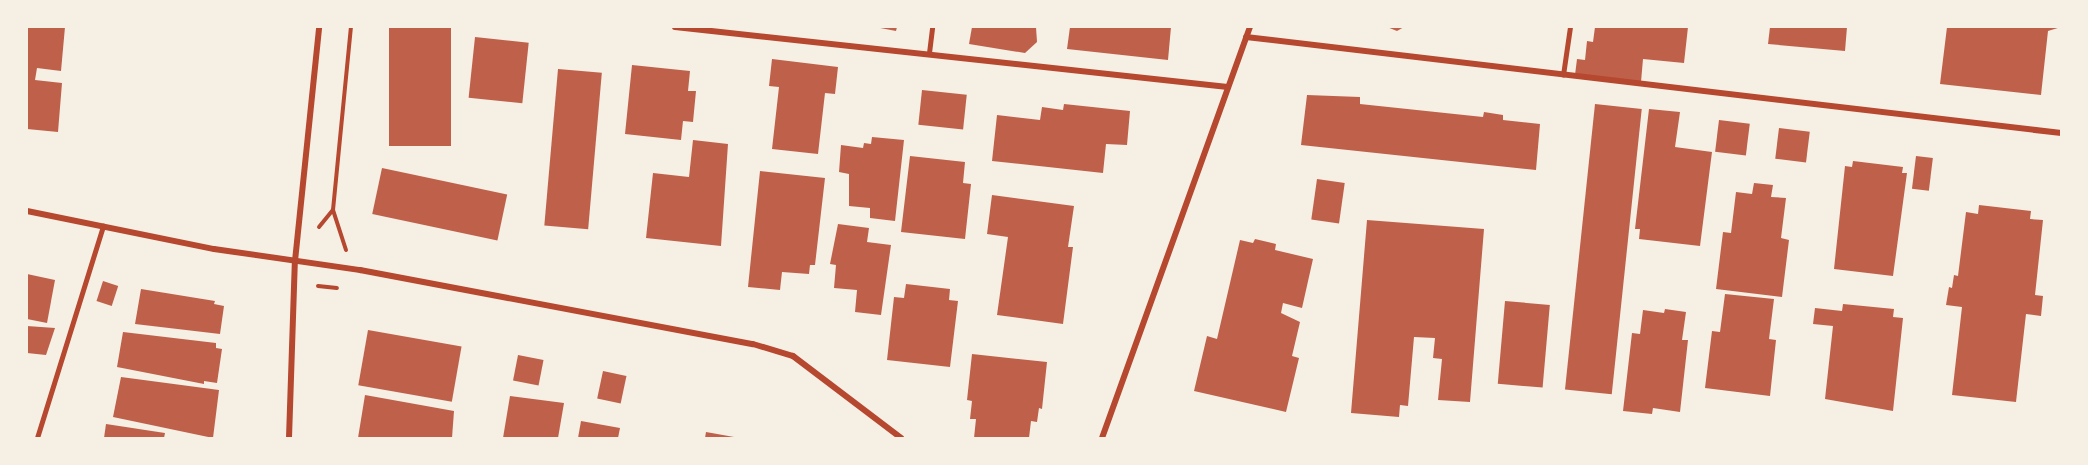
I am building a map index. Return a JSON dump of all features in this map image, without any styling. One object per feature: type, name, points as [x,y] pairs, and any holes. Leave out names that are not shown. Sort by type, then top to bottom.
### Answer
[{"type":"street","points":[[289,438],[295,261],[319,27]]},
{"type":"street","points":[[675,27],[1228,87]]},
{"type":"street","points":[[1102,438],[1250,27]]},
{"type":"street","points":[[1246,37],[2061,133]]},
{"type":"street","points":[[27,211],[214,249],[295,261],[730,339],[794,356],[901,438]]},
{"type":"lane","points":[[928,53],[932,27]]},
{"type":"lane","points":[[1563,75],[1570,27]]},
{"type":"lane","points":[[37,438],[104,226]]},
{"type":"path","points":[[333,210],[351,27]]},
{"type":"building","points":[[27,27],[65,27],[61,71],[37,68],[35,80],[62,83],[58,132],[27,129]]},
{"type":"building","points":[[389,27],[451,27],[451,146],[389,146]]},
{"type":"building","points":[[875,27],[897,27],[896,31]]},
{"type":"building","points":[[972,27],[1036,27],[1037,42],[1025,53],[969,44]]},
{"type":"building","points":[[1070,27],[1171,27],[1168,60],[1067,49]]},
{"type":"building","points":[[1387,27],[1404,27],[1397,31]]},
{"type":"building","points":[[1595,27],[1688,27],[1684,63],[1643,59],[1641,82],[1575,75],[1577,59],[1585,60],[1587,41],[1593,42]]},
{"type":"building","points":[[1770,27],[1847,27],[1845,51],[1768,44]]},
{"type":"building","points":[[1947,27],[2061,27],[2048,31],[2041,95],[1940,84]]},
{"type":"building","points":[[475,37],[529,43],[522,103],[469,98]]},
{"type":"building","points":[[772,59],[838,67],[835,94],[825,93],[818,154],[772,149],[779,87],[769,86]]},
{"type":"building","points":[[632,65],[690,71],[688,91],[696,91],[693,122],[683,121],[681,140],[625,134]]},
{"type":"building","points":[[558,69],[602,73],[588,229],[544,225]]},
{"type":"building","points":[[922,90],[967,95],[963,130],[918,125]]},
{"type":"building","points":[[1307,95],[1360,97],[1360,104],[1483,117],[1484,112],[1503,115],[1503,120],[1540,124],[1536,170],[1301,145]]},
{"type":"building","points":[[1064,104],[1130,111],[1127,145],[1106,144],[1103,173],[992,161],[997,115],[1040,120],[1042,107],[1063,110]]},
{"type":"building","points":[[1595,104],[1642,109],[1612,394],[1565,389]]},
{"type":"building","points":[[1649,109],[1680,112],[1675,147],[1712,152],[1700,246],[1639,239],[1640,229],[1635,229]]},
{"type":"building","points":[[1719,120],[1750,124],[1746,156],[1715,152]]},
{"type":"building","points":[[1779,128],[1810,132],[1806,163],[1775,159]]},
{"type":"building","points":[[872,137],[904,140],[895,221],[870,218],[870,208],[849,206],[849,174],[839,172],[841,145],[863,148],[864,143],[871,144]]},
{"type":"building","points":[[693,140],[728,144],[721,246],[646,238],[653,173],[689,177]]},
{"type":"building","points":[[910,156],[965,162],[963,183],[971,184],[965,239],[901,232]]},
{"type":"building","points":[[1916,156],[1933,158],[1929,191],[1912,189]]},
{"type":"building","points":[[1853,161],[1903,167],[1902,173],[1907,173],[1893,276],[1834,269],[1845,166],[1852,167]]},
{"type":"building","points":[[382,168],[507,195],[497,241],[372,214]]},
{"type":"building","points":[[760,171],[825,178],[815,265],[810,265],[809,274],[782,272],[780,290],[748,287]]},
{"type":"building","points":[[1317,179],[1345,183],[1339,223],[1311,220]]},
{"type":"building","points":[[1754,183],[1773,185],[1771,197],[1786,198],[1781,238],[1789,240],[1782,297],[1716,289],[1723,232],[1731,233],[1736,192],[1752,194]]},
{"type":"building","points":[[992,195],[1074,206],[1068,247],[1073,247],[1063,324],[997,315],[1008,237],[987,234]]},
{"type":"building","points":[[1979,205],[2031,211],[2030,219],[2043,220],[2035,295],[2043,296],[2041,316],[2026,314],[2016,402],[1952,395],[1962,307],[1946,305],[1949,287],[1952,288],[1954,275],[1958,276],[1966,212],[1978,214]]},
{"type":"building","points":[[1367,220],[1484,229],[1470,402],[1438,400],[1442,359],[1433,358],[1435,338],[1414,337],[1408,406],[1400,405],[1399,417],[1351,413]]},
{"type":"building","points":[[838,224],[869,228],[867,242],[891,245],[881,315],[855,312],[857,290],[834,288],[836,265],[830,264]]},
{"type":"building","points":[[1255,239],[1276,244],[1275,250],[1313,259],[1302,308],[1283,303],[1281,313],[1300,322],[1292,356],[1299,358],[1286,412],[1194,391],[1207,336],[1217,339],[1240,240],[1253,243]]},
{"type":"building","points":[[27,274],[55,280],[47,323],[27,319]]},
{"type":"building","points":[[103,281],[118,286],[112,306],[97,301]]},
{"type":"building","points":[[906,284],[950,289],[949,300],[958,301],[950,367],[887,360],[894,297],[904,298]]},
{"type":"building","points":[[141,289],[215,301],[214,304],[224,306],[220,334],[135,324]]},
{"type":"building","points":[[1725,294],[1774,299],[1769,339],[1776,340],[1770,396],[1705,388],[1712,331],[1720,332]]},
{"type":"building","points":[[1505,301],[1550,305],[1543,388],[1498,384]]},
{"type":"building","points":[[1843,304],[1894,309],[1893,317],[1903,318],[1893,411],[1825,399],[1833,326],[1813,324],[1815,308],[1842,311]]},
{"type":"building","points":[[1665,309],[1686,312],[1682,340],[1688,340],[1680,412],[1653,408],[1652,414],[1623,411],[1632,333],[1640,334],[1643,310],[1664,313]]},
{"type":"building","points":[[27,326],[55,328],[46,355],[27,353]]},
{"type":"building","points":[[368,330],[462,346],[452,402],[358,385]]},
{"type":"building","points":[[123,332],[216,343],[216,348],[222,349],[217,383],[204,381],[204,384],[117,367]]},
{"type":"building","points":[[972,354],[1047,362],[1042,409],[1039,408],[1037,422],[1031,421],[1029,438],[974,438],[976,419],[970,419],[972,401],[967,400]]},
{"type":"building","points":[[518,355],[544,360],[539,385],[513,381]]},
{"type":"building","points":[[603,371],[626,376],[621,403],[597,398]]},
{"type":"building","points":[[121,377],[219,390],[213,438],[113,417]]},
{"type":"building","points":[[365,395],[454,411],[452,438],[358,438]]},
{"type":"building","points":[[510,396],[564,403],[558,438],[503,438]]},
{"type":"building","points":[[581,421],[620,428],[618,438],[578,438]]},
{"type":"building","points":[[106,424],[165,433],[164,438],[104,438]]},
{"type":"building","points":[[706,432],[734,437],[734,438],[705,438]]}]
